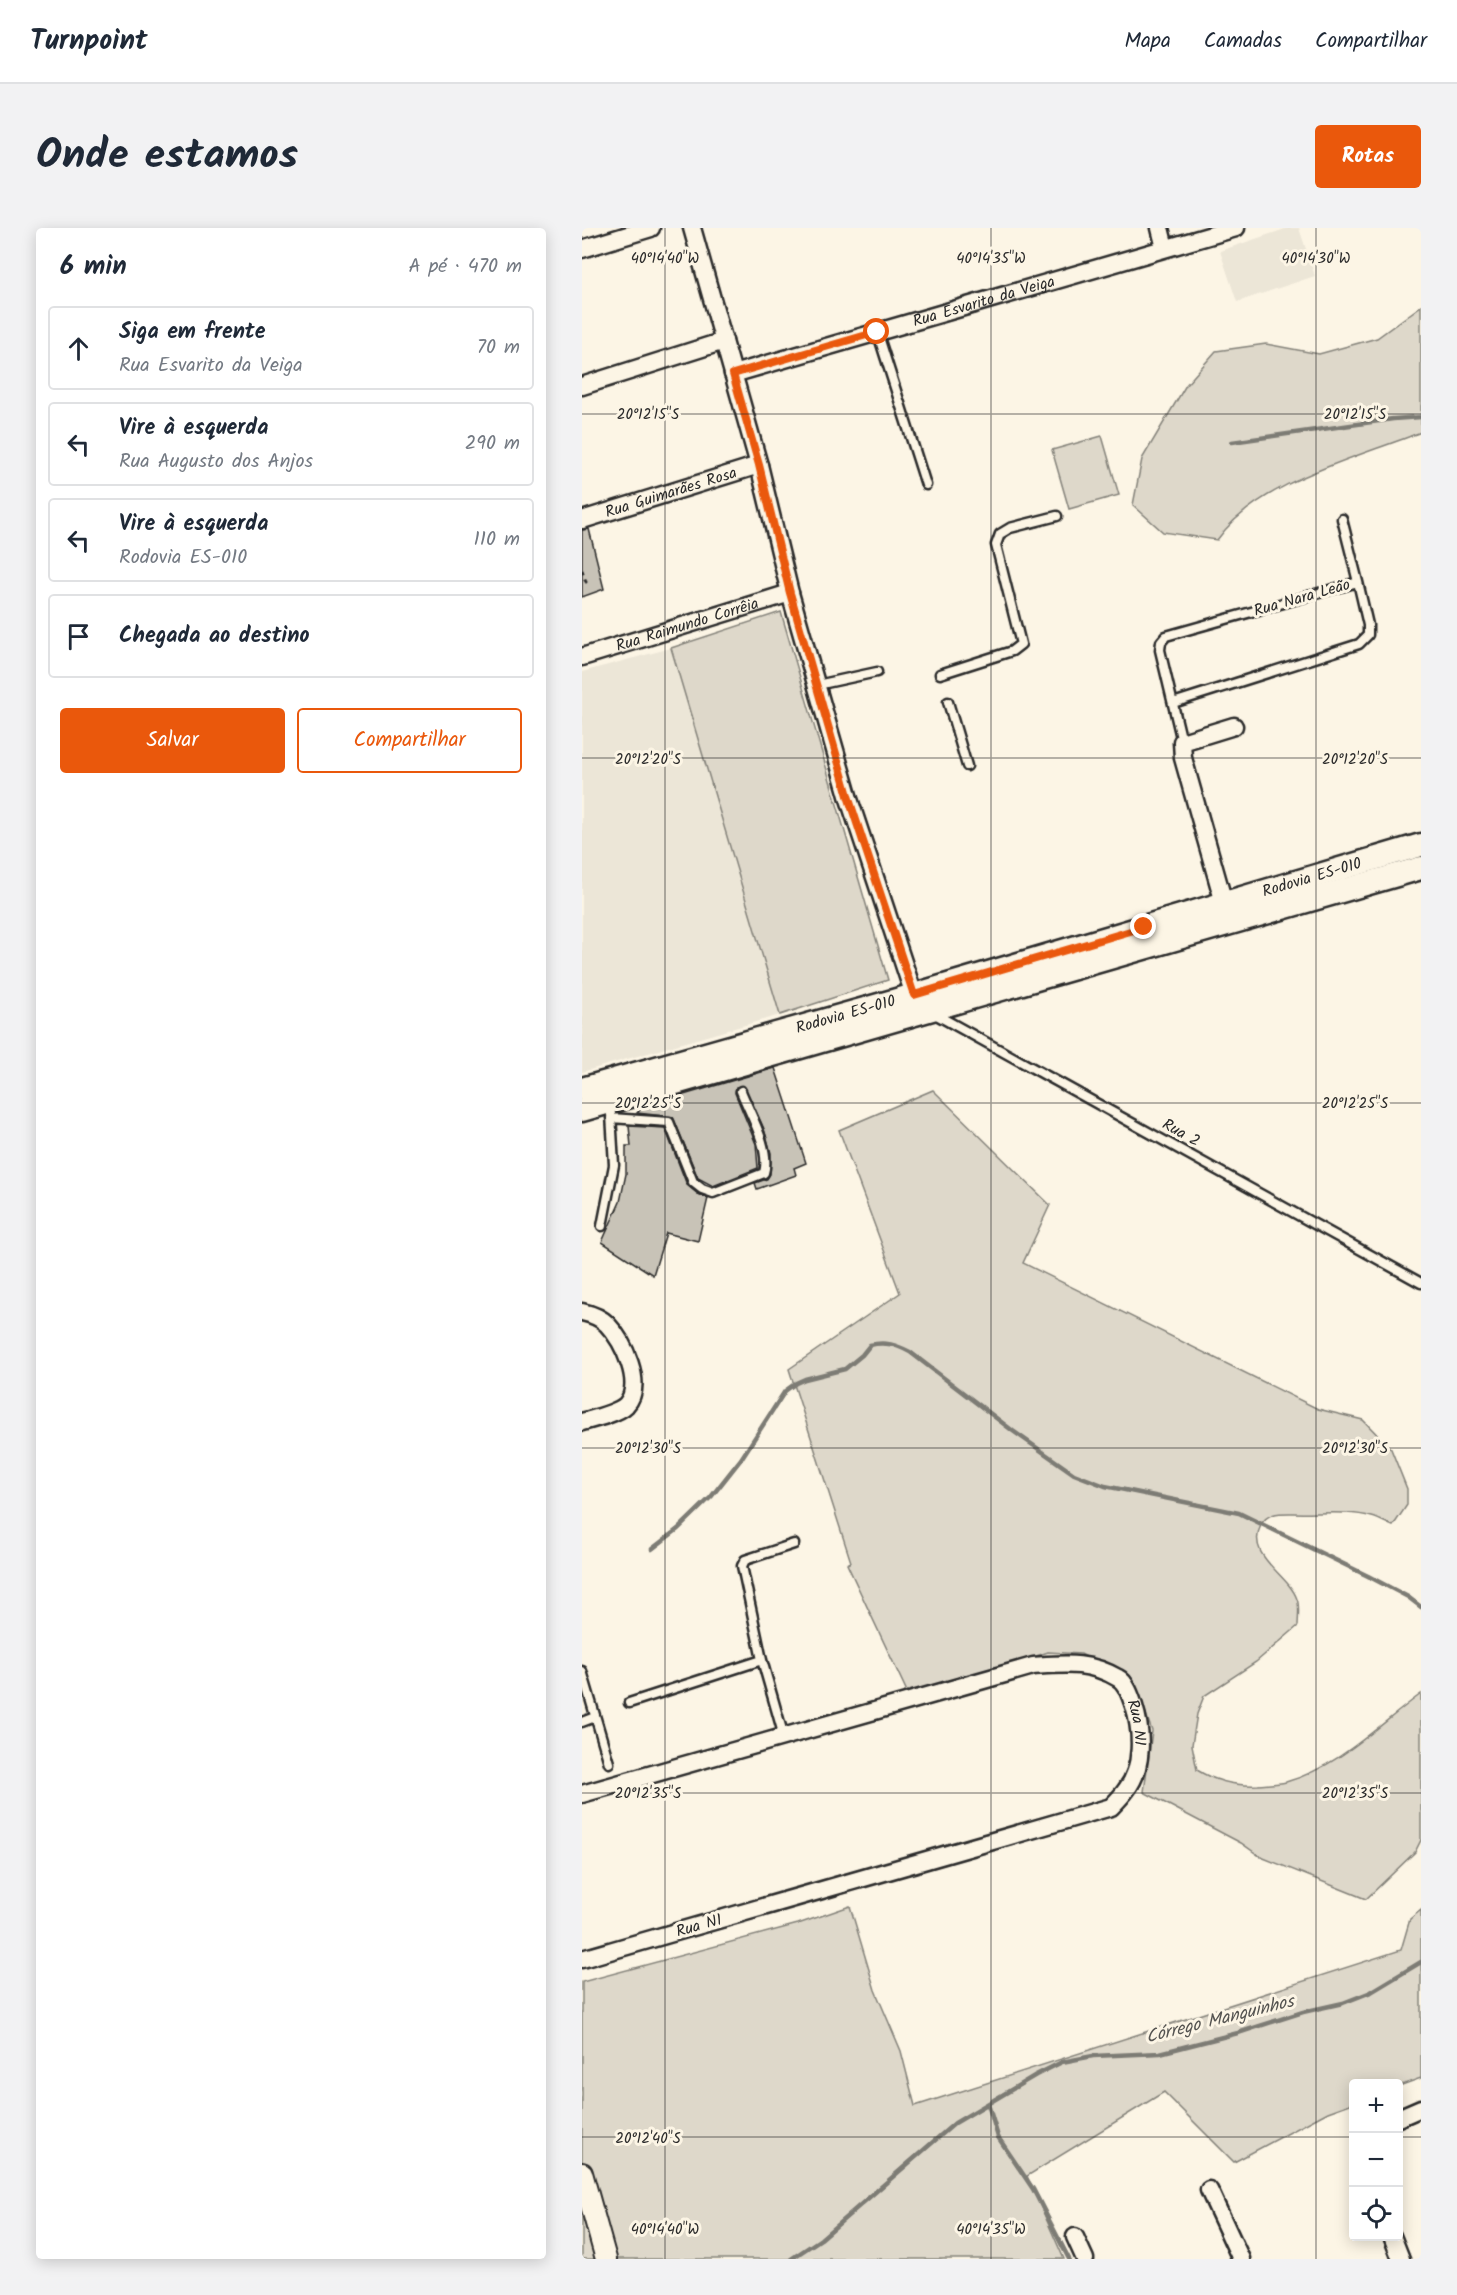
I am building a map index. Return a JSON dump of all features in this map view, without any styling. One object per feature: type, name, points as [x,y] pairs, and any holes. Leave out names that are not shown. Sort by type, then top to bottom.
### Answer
[{"type":"main road","name":"Rodovia ES-010","points":[[582,1110],[609,1110],[920,1002],[1224,903],[1421,844]]},
{"type":"main road","name":"Rodovia ES-010","points":[[582,1089],[920,1002],[1421,868]]},
{"type":"street","points":[[582,249],[651,228]]},
{"type":"street","points":[[692,228],[759,465],[790,593],[849,799],[920,1002]]},
{"type":"street","points":[[1160,228],[1165,248]]},
{"type":"street","name":"Rua Esvarito da Veiga","points":[[733,374],[1236,228]]},
{"type":"street","points":[[582,386],[724,341]]},
{"type":"street","name":"Rua Guimarães Rosa","points":[[582,520],[759,465]]},
{"type":"street","name":"Rua Raimundo Corrêia","points":[[582,657],[790,593]]},
{"type":"street","points":[[1182,742],[1234,726]]},
{"type":"street","name":"Rua Nara Leão","points":[[1182,742],[1183,758],[1224,903]]},
{"type":"street","points":[[582,1312],[595,1315],[607,1323],[628,1355],[633,1384],[632,1397],[624,1407],[582,1422]]},
{"type":"street","name":"Rua N1","points":[[582,1794],[1033,1666],[1075,1663],[1097,1668],[1121,1679],[1135,1709],[1140,1737],[1139,1759],[1128,1788],[1111,1807],[582,1959]]},
{"type":"street","points":[[1403,2116],[1421,2108]]},
{"type":"street","points":[[582,2173],[606,2256]]},
{"type":"street","points":[[1209,2190],[1241,2259]]},
{"type":"street","points":[[1075,2237],[1085,2259]]},
{"type":"street","points":[[1394,2241],[1401,2259]]},
{"type":"lane","points":[[877,332],[926,485]]},
{"type":"lane","points":[[940,674],[1012,651],[1021,644],[996,546],[1000,534],[1010,528],[1057,516]]},
{"type":"lane","points":[[1342,519],[1358,582]]},
{"type":"lane","name":"Rua Nara Leão","points":[[1173,703],[1359,644],[1368,635],[1368,625],[1358,582],[1166,636],[1161,642],[1160,650],[1182,742]]},
{"type":"lane","points":[[817,685],[877,672]]},
{"type":"lane","points":[[948,702],[967,766]]},
{"type":"lane","name":"Rua 2","points":[[920,1002],[1421,1283]]},
{"type":"lane","points":[[602,1226],[614,1165],[609,1110],[669,1122],[693,1182],[713,1193],[764,1173],[767,1162],[765,1151],[741,1091]]},
{"type":"lane","points":[[784,1737],[748,1604],[742,1563],[794,1544]]},
{"type":"lane","points":[[629,1703],[762,1660]]},
{"type":"lane","points":[[582,1671],[609,1763]]},
{"type":"lane","points":[[582,1722],[596,1717]]},
{"type":"path","points":[[582,570],[586,582],[582,583]]},
{"type":"shaded area","points":[[1288,228],[1299,228],[1315,276],[1237,302],[1220,251]]},
{"type":"shaded area","points":[[1421,306],[1421,432],[1339,462],[1283,487],[1235,519],[1217,540],[1163,532],[1133,505],[1142,459],[1186,385],[1216,351],[1266,344],[1319,354],[1377,338]]},
{"type":"shaded area","points":[[1102,436],[1119,495],[1069,509],[1052,450]]},
{"type":"shaded area","points":[[781,612],[888,980],[780,1015],[671,648]]},
{"type":"shaded area","points":[[671,648],[780,1015],[582,1072],[582,672]]},
{"type":"shaded area","points":[[933,1090],[1050,1205],[1023,1263],[1318,1409],[1363,1420],[1391,1449],[1407,1489],[1407,1505],[1393,1526],[1372,1517],[1343,1513],[1279,1513],[1270,1515],[1261,1525],[1258,1536],[1259,1546],[1263,1556],[1297,1599],[1298,1626],[1256,1662],[1204,1696],[1197,1714],[1192,1745],[1197,1770],[1211,1778],[1242,1785],[1286,1782],[1306,1775],[1341,1756],[1421,1694],[1421,1840],[1415,1852],[1366,1899],[1261,1857],[1241,1843],[1144,1792],[1152,1731],[1140,1697],[1123,1676],[1081,1654],[1048,1652],[910,1698],[847,1564],[851,1562],[789,1369],[900,1293],[839,1130]]},
{"type":"shaded area","points":[[850,1906],[875,1990],[901,2051],[915,2106],[1401,1950],[1410,1919],[1421,1910],[1421,2078],[1403,2085],[1403,2079],[1349,2079],[1349,2104],[1328,2112],[1234,2162],[1164,2092],[1027,2176],[1064,2259],[582,2259],[582,1982],[798,1924]]},
{"type":"building","points":[[589,529],[604,589],[582,597],[582,530]]},
{"type":"building","points":[[775,1068],[806,1163],[794,1168],[796,1175],[757,1189],[755,1183],[767,1179],[770,1174],[771,1153],[764,1129],[744,1086],[736,1087],[735,1093],[756,1144],[758,1168],[713,1186],[698,1178],[673,1117],[637,1113],[643,1107]]},
{"type":"building","points":[[629,1126],[665,1128],[687,1185],[698,1194],[708,1198],[698,1241],[666,1233],[653,1275],[602,1242],[620,1202],[626,1174],[626,1146],[631,1146]]},
{"type":"waterway","points":[[1232,442],[1421,417]]},
{"type":"waterway","points":[[652,1549],[678,1529],[711,1497],[741,1459],[785,1391],[805,1379],[845,1369],[870,1345],[886,1344],[910,1352],[1013,1431],[1074,1474],[1105,1486],[1239,1513],[1368,1576],[1408,1597],[1421,1607]]},
{"type":"waterway","name":"Córrego Manguinhos","points":[[791,2259],[821,2239],[955,2123],[1062,2062],[1093,2056],[1160,2053],[1238,2033],[1303,2012],[1343,2003],[1371,1992],[1421,1962]]},
{"type":"waterway","points":[[988,2104],[998,2137],[1033,2189],[1069,2259]]},
{"type":"route","points":[[877,332],[733,374],[759,465],[790,593],[849,799],[914,995],[1144,927]]}]
